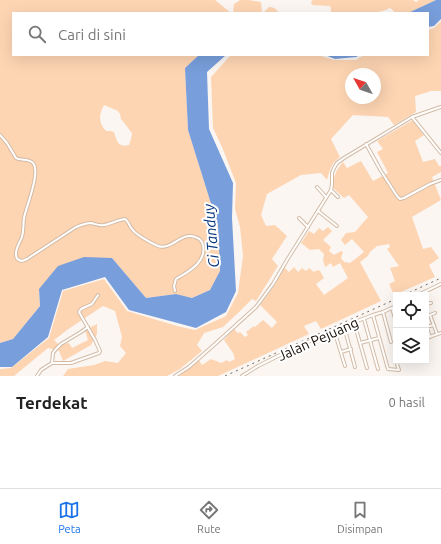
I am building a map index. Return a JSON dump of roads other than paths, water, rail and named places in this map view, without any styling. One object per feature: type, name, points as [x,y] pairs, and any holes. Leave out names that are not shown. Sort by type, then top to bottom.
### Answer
[{"type":"street","points":[[175,376],[214,345],[256,307],[273,284],[331,190],[332,173],[337,163],[352,152],[412,117],[441,107]]},
{"type":"street","points":[[412,117],[441,154]]},
{"type":"street","points":[[0,135],[18,160],[30,161],[33,163],[35,168],[29,204],[24,218],[23,235],[16,254],[18,259],[22,261],[27,259],[81,224],[111,224],[118,220],[125,219],[136,234],[158,246],[163,247],[179,239],[190,236],[196,237],[202,241],[203,254],[200,262],[191,270],[176,279],[174,286],[175,291]]},
{"type":"street","points":[[366,144],[381,171],[397,196],[400,198],[404,198],[430,184],[441,180]]},
{"type":"street","points":[[317,188],[326,197]]},
{"type":"street","points":[[331,190],[338,196]]},
{"type":"street","points":[[318,211],[337,226]]},
{"type":"street","points":[[299,218],[308,227]]},
{"type":"street","points":[[425,292],[441,284]]},
{"type":"street","points":[[37,376],[41,370],[52,363],[71,363],[99,353],[100,351],[96,340],[79,311],[82,308],[92,304],[98,295]]},
{"type":"street","name":"Jalan Pejuang","points":[[242,376],[276,357],[334,330],[392,308]]},
{"type":"street","points":[[383,312],[391,342]]},
{"type":"street","points":[[435,313],[430,315],[437,334]]},
{"type":"street","points":[[373,315],[388,369],[399,370],[397,364]]},
{"type":"street","points":[[364,318],[378,369]]},
{"type":"street","points":[[354,322],[367,368]]},
{"type":"street","points":[[429,326],[434,325]]},
{"type":"street","points":[[344,326],[355,367]]},
{"type":"street","points":[[52,363],[54,352],[61,344],[88,327]]},
{"type":"street","points":[[426,328],[430,337],[441,333]]},
{"type":"street","points":[[334,330],[345,366]]},
{"type":"street","points":[[360,343],[379,338]]},
{"type":"street","points":[[341,352],[350,349]]},
{"type":"water","points":[[436,0],[441,0],[441,19],[434,26],[429,27],[429,12],[410,12]]},
{"type":"water","points":[[198,56],[225,56],[207,72],[209,129],[233,183],[232,218],[236,291],[226,312],[196,328],[129,310],[105,277],[62,290],[48,337],[12,367],[0,367],[0,343],[13,339],[40,306],[39,289],[58,266],[84,257],[112,258],[146,298],[176,294],[192,298],[210,290],[220,271],[218,226],[188,130],[185,68]]},
{"type":"water","points":[[328,56],[358,56],[356,57],[335,59]]},
{"type":"railway","points":[[411,292],[441,278]]},
{"type":"railway","points":[[225,376],[393,300]]},
{"type":"water label","name":"Ci Tanduy","points":[[211,236]]}]
